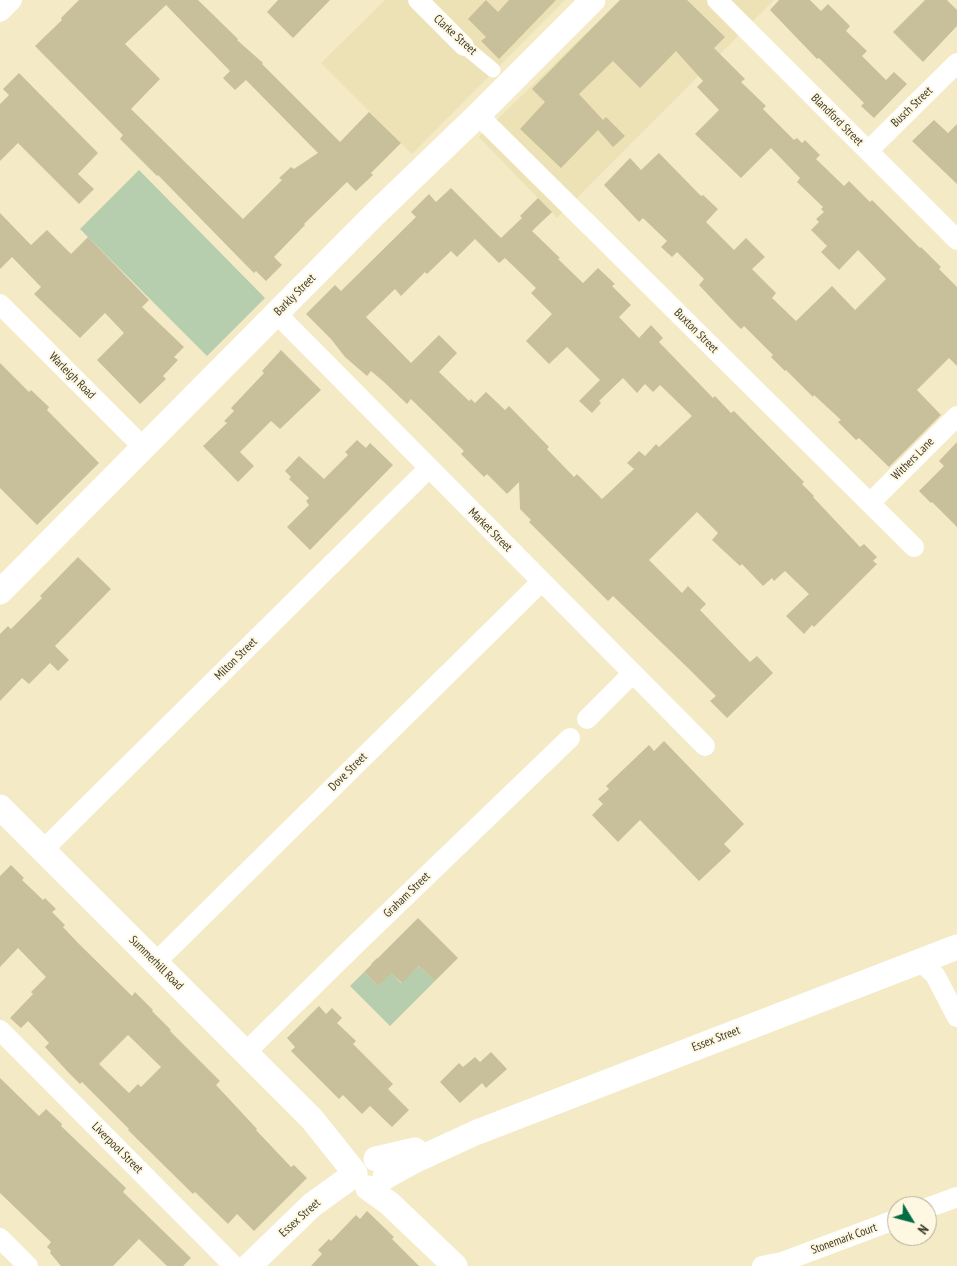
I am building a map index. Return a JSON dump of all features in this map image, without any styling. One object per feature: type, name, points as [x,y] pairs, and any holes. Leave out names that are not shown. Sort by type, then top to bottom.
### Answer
[{"type":"street","points":[[0,12],[12,0]]},
{"type":"street","name":"Clarke Street","points":[[418,0],[464,46],[493,70]]},
{"type":"street","name":"Barkly Street","points":[[0,592],[374,215],[593,0]]},
{"type":"street","name":"Blandford Street","points":[[717,0],[957,240]]},
{"type":"street","name":"Busch Street","points":[[868,151],[957,63]]},
{"type":"street","name":"Buxton Street","points":[[478,115],[914,547]]},
{"type":"street","name":"Warleigh Road","points":[[0,304],[144,448]]},
{"type":"street","name":"Market Street","points":[[277,314],[705,746]]},
{"type":"street","name":"Withers Lane","points":[[870,503],[957,416]]},
{"type":"street","name":"Milton Street","points":[[43,850],[429,468]]},
{"type":"street","name":"Dove Street","points":[[155,963],[541,582]]},
{"type":"street","points":[[587,719],[633,673]]},
{"type":"street","name":"Graham Street","points":[[245,1053],[356,943],[570,738]]},
{"type":"street","name":"Summerhill Road","points":[[0,808],[245,1053],[370,1174],[433,1244],[456,1266]]},
{"type":"street","name":"Essex Street","points":[[249,1266],[312,1205],[370,1174],[412,1162],[474,1133],[957,947]]},
{"type":"street","points":[[920,961],[935,974],[957,1017]]},
{"type":"street","name":"Liverpool Street","points":[[0,1030],[234,1266]]},
{"type":"street","name":"Essex Street","points":[[272,1266],[318,1218],[370,1174]]},
{"type":"street","points":[[937,1204],[957,1197]]},
{"type":"street","name":"Stonemark Court","points":[[762,1266],[782,1262],[887,1223]]},
{"type":"street","points":[[0,1238],[28,1266]]},
{"type":"shaded area","points":[[385,0],[565,0],[412,154],[321,63]]},
{"type":"shaded area","points":[[620,0],[774,0],[557,218],[479,137]]},
{"type":"green space","points":[[139,170],[265,298],[207,356],[80,229]]},
{"type":"green space","points":[[377,958],[401,983],[419,966],[435,981],[390,1026],[350,986],[364,972],[378,986],[385,978],[371,964]]},
{"type":"building","points":[[79,0],[198,0],[340,142],[369,112],[401,143],[356,191],[347,182],[304,224],[274,257],[282,265],[266,281],[256,271],[254,273],[120,139],[123,135],[35,46],[62,20],[61,18]],"holes":[[[166,5],[230,71],[223,78],[235,90],[246,80],[318,153],[294,169],[291,167],[279,178],[282,180],[243,219],[131,109],[160,79],[125,44]]]},
{"type":"building","points":[[278,0],[330,0],[293,38],[267,12]]},
{"type":"building","points":[[486,0],[498,12],[509,0],[556,0],[499,59],[481,41],[486,37],[468,19]]},
{"type":"building","points":[[620,0],[687,0],[725,37],[714,48],[745,79],[741,82],[766,106],[763,109],[794,140],[797,138],[802,143],[805,140],[820,155],[816,159],[844,186],[849,181],[870,202],[872,200],[941,267],[939,269],[957,287],[957,366],[949,358],[917,390],[941,415],[889,467],[859,438],[856,440],[838,422],[841,420],[785,371],[771,357],[773,355],[744,326],[741,329],[699,285],[704,279],[677,252],[672,257],[661,247],[667,241],[643,218],[639,222],[604,185],[630,158],[641,170],[659,153],[701,196],[703,195],[718,209],[706,222],[734,250],[746,238],[765,257],[752,269],[776,293],[772,298],[796,321],[832,286],[855,310],[886,279],[858,250],[839,270],[821,252],[827,246],[811,230],[819,222],[816,219],[824,212],[821,209],[823,207],[797,182],[800,178],[771,148],[741,178],[695,134],[719,110],[697,87],[703,81],[676,51],[640,88],[613,61],[579,94],[603,120],[606,117],[625,136],[613,147],[598,130],[561,168],[520,129],[545,102],[532,89]]},
{"type":"building","points":[[779,0],[810,0],[821,11],[828,4],[850,26],[846,31],[867,51],[862,56],[886,80],[894,72],[907,84],[874,118],[861,106],[864,103],[819,58],[817,59],[770,10]]},
{"type":"building","points":[[925,0],[947,0],[957,10],[957,26],[923,62],[893,32]]},
{"type":"building","points":[[19,73],[98,153],[78,174],[94,189],[79,204],[18,143],[0,161],[0,104],[9,95],[3,89]]},
{"type":"building","points":[[934,120],[948,133],[957,124],[957,184],[912,141]]},
{"type":"building","points":[[451,188],[501,238],[522,218],[520,216],[538,198],[552,212],[532,231],[560,258],[558,259],[583,283],[598,268],[615,284],[612,286],[631,305],[619,317],[639,338],[651,325],[663,338],[659,342],[713,398],[715,396],[731,413],[734,411],[804,482],[802,484],[813,497],[860,547],[864,544],[877,557],[873,561],[877,564],[814,627],[812,625],[804,634],[786,616],[809,594],[785,571],[774,581],[772,578],[763,586],[742,564],[740,566],[712,540],[718,533],[697,512],[649,560],[682,593],[688,586],[706,604],[700,610],[750,662],[757,656],[773,673],[727,718],[710,701],[716,696],[688,668],[613,596],[608,601],[529,522],[531,520],[520,509],[519,482],[507,494],[487,474],[484,477],[461,454],[464,451],[411,399],[407,404],[371,371],[367,376],[345,357],[331,339],[306,314],[335,285],[341,291],[416,217],[411,212],[429,194],[436,202]],"holes":[[[475,239],[499,263],[505,258],[536,288],[531,293],[552,314],[526,341],[549,364],[567,347],[600,380],[579,401],[592,413],[601,403],[599,401],[623,378],[637,393],[645,384],[653,392],[660,385],[692,416],[659,447],[656,444],[645,456],[639,451],[627,463],[634,469],[602,499],[577,474],[574,477],[547,449],[549,447],[509,406],[505,410],[486,392],[475,403],[471,399],[469,401],[439,372],[457,353],[439,335],[411,363],[366,317],[395,289],[401,296],[425,272],[427,274],[451,251],[457,257]]]},
{"type":"building","points":[[0,213],[31,245],[47,230],[71,254],[88,237],[149,300],[142,307],[184,347],[174,357],[178,360],[163,376],[166,379],[140,404],[97,360],[124,333],[105,313],[80,338],[34,294],[41,287],[12,257],[0,269]]},
{"type":"building","points":[[281,350],[321,390],[280,429],[271,421],[240,452],[254,466],[238,482],[203,446],[227,423],[224,421],[234,411],[231,408],[264,373],[262,371]]},
{"type":"building","points":[[0,363],[29,392],[31,390],[49,407],[47,410],[99,463],[37,525],[0,488]]},
{"type":"building","points":[[357,440],[366,448],[370,443],[393,465],[310,550],[287,527],[309,505],[306,501],[309,498],[289,479],[291,477],[285,471],[299,456],[324,479],[348,455],[345,452]]},
{"type":"building","points":[[957,442],[957,527],[919,491],[944,466],[939,461]]},
{"type":"building","points":[[78,557],[111,589],[55,646],[69,660],[58,671],[50,663],[29,684],[22,678],[0,701],[0,634],[8,626],[11,629],[42,598],[40,596]]},
{"type":"building","points":[[664,741],[744,824],[724,844],[731,851],[699,881],[640,820],[618,842],[592,815],[603,804],[598,799],[609,789],[606,786],[649,745],[654,751]]},
{"type":"building","points":[[11,865],[24,878],[22,880],[43,900],[45,898],[56,909],[52,912],[65,925],[63,927],[77,942],[132,996],[135,992],[153,1010],[170,1031],[220,1081],[216,1085],[256,1130],[291,1167],[294,1165],[307,1178],[254,1231],[237,1214],[228,1224],[195,1192],[193,1194],[82,1082],[80,1084],[68,1072],[45,1047],[49,1043],[28,1021],[21,1028],[10,1018],[46,977],[18,948],[0,967],[0,876]],"holes":[[[128,1035],[161,1067],[141,1087],[138,1084],[129,1093],[99,1064]]]},
{"type":"building","points":[[418,918],[458,958],[435,981],[419,966],[402,983],[391,973],[378,986],[364,972]]},
{"type":"building","points":[[319,1006],[326,1014],[332,1008],[342,1018],[337,1023],[356,1041],[353,1044],[393,1084],[388,1089],[409,1110],[392,1127],[370,1106],[362,1114],[343,1095],[339,1099],[291,1051],[295,1047],[287,1038]]},
{"type":"building","points":[[491,1052],[507,1069],[486,1088],[482,1083],[460,1103],[440,1082],[459,1063],[463,1067],[475,1057],[480,1062]]},
{"type":"building","points":[[0,1078],[39,1116],[46,1109],[62,1124],[61,1126],[126,1188],[123,1192],[191,1258],[183,1266],[167,1266],[139,1239],[113,1266],[61,1266],[47,1247],[51,1242],[0,1193]]},
{"type":"building","points":[[367,1211],[394,1237],[392,1239],[419,1266],[311,1266],[322,1254],[318,1250],[329,1239],[331,1241],[356,1215],[360,1219]]}]
